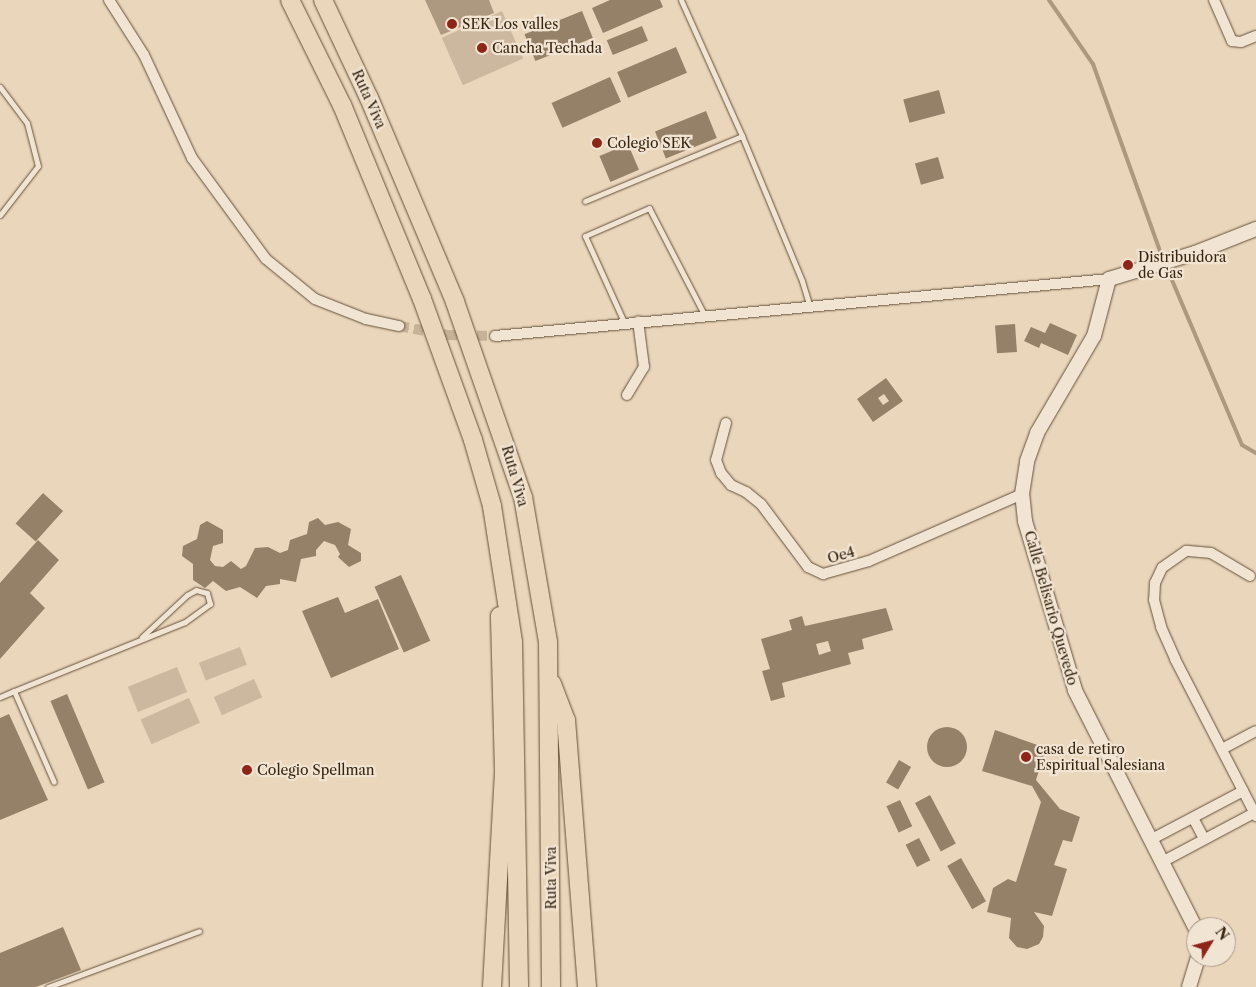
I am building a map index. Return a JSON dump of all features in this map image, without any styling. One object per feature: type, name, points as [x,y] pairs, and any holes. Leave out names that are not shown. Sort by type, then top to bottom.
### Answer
[{"type":"highway","name":"Ruta Viva","points":[[290,0],[342,105],[425,308],[474,440],[492,506],[513,642],[519,987]]},
{"type":"highway","name":"Ruta Viva","points":[[323,0],[369,98],[455,302],[502,430],[523,498],[539,576],[550,679],[551,987]]},
{"type":"highway","points":[[492,987],[504,771],[500,642],[502,572]]},
{"type":"highway","points":[[550,679],[566,720],[587,987]]},
{"type":"street","points":[[109,0],[144,55],[192,158],[266,259],[315,299],[357,316],[399,326]]},
{"type":"street","points":[[1214,0],[1232,41],[1240,42],[1256,36]]},
{"type":"street","points":[[494,336],[624,322],[810,308],[1109,280],[1195,253],[1256,229]]},
{"type":"street","name":"Calle Belisario Quevedo","points":[[1109,280],[1094,336],[1037,432],[1026,461],[1022,494],[1025,521],[1066,668],[1190,917]]},
{"type":"street","points":[[627,395],[644,367],[638,321]]},
{"type":"street","name":"Oe4","points":[[726,422],[716,460],[721,473],[730,485],[746,492],[761,504],[808,567],[823,574],[869,561],[1022,494]]},
{"type":"street","points":[[1162,862],[1255,814],[1161,626],[1154,600],[1155,583],[1162,568],[1174,557],[1200,550],[1250,576]]},
{"type":"street","points":[[1222,749],[1256,732]]},
{"type":"street","points":[[1152,839],[1244,791]]},
{"type":"street","points":[[1193,818],[1204,839]]},
{"type":"street","points":[[1189,987],[1195,967]]},
{"type":"lane","points":[[681,0],[742,136],[802,281],[810,308]]},
{"type":"lane","points":[[0,87],[27,123],[38,166],[0,215]]},
{"type":"lane","points":[[585,201],[742,136]]},
{"type":"lane","points":[[624,322],[585,236],[649,208],[705,316]]},
{"type":"lane","points":[[0,697],[142,637],[198,616],[210,604],[208,593],[196,590],[187,595],[142,637]]},
{"type":"lane","points":[[14,691],[54,782]]},
{"type":"lane","points":[[48,987],[199,931]]},
{"type":"shaded area","name":"SEK Los valles","points":[[425,0],[489,0],[494,13],[441,35]]},
{"type":"shaded area","name":"Cancha Techada","points":[[502,11],[523,59],[463,85],[442,38]]},
{"type":"shaded area","points":[[240,647],[247,665],[206,681],[199,663]]},
{"type":"shaded area","points":[[177,667],[187,692],[138,712],[128,687]]},
{"type":"shaded area","points":[[254,679],[262,697],[222,715],[214,697]]},
{"type":"shaded area","points":[[189,698],[200,723],[152,744],[141,720]]},
{"type":"building","points":[[610,0],[660,0],[663,7],[603,33],[592,8]]},
{"type":"building","points":[[582,11],[593,38],[535,61],[525,34]]},
{"type":"building","points":[[642,26],[648,41],[613,55],[607,40]]},
{"type":"building","points":[[676,47],[687,73],[628,98],[617,72]]},
{"type":"building","points":[[610,77],[621,102],[563,128],[552,103]]},
{"type":"building","points":[[939,90],[945,113],[909,123],[903,100]]},
{"type":"building","points":[[706,111],[717,138],[666,158],[655,132]]},
{"type":"building","points":[[628,144],[639,170],[610,182],[599,156]]},
{"type":"building","points":[[938,157],[944,178],[921,185],[915,164]]},
{"type":"building","points":[[1050,323],[1077,335],[1068,355],[1041,343],[1039,348],[1024,341],[1031,327],[1045,333]]},
{"type":"building","points":[[1015,324],[1017,352],[997,353],[995,325]]},
{"type":"building","points":[[886,378],[903,401],[873,422],[857,399]],"holes":[[[884,394],[889,401],[883,405],[878,398]]]},
{"type":"building","points":[[43,493],[63,511],[36,542],[16,523]]},
{"type":"building","points":[[318,518],[325,525],[338,522],[351,529],[348,545],[361,553],[361,561],[349,567],[338,557],[340,554],[335,545],[324,541],[316,550],[316,556],[301,559],[296,582],[280,579],[280,584],[266,586],[257,598],[240,587],[226,591],[213,581],[205,588],[193,580],[193,564],[182,556],[183,546],[197,539],[200,525],[207,521],[223,530],[223,543],[213,546],[210,560],[215,566],[223,567],[231,561],[241,569],[246,566],[255,548],[268,547],[280,553],[288,550],[290,540],[307,534],[309,522]]},
{"type":"building","points":[[38,540],[59,560],[30,593],[45,608],[0,659],[0,583]]},
{"type":"building","points":[[401,575],[430,641],[404,653],[375,587]]},
{"type":"building","points":[[338,597],[345,613],[378,599],[399,649],[331,678],[302,611]]},
{"type":"building","points":[[886,608],[893,630],[862,639],[864,649],[848,653],[851,664],[782,683],[785,697],[771,701],[762,671],[770,669],[761,639],[792,630],[789,620],[802,616],[805,626]],"holes":[[[828,641],[831,651],[819,655],[816,644]]]},
{"type":"building","points":[[67,694],[105,782],[88,789],[50,701]]},
{"type":"building","points":[[9,714],[48,800],[0,820],[0,718]]},
{"type":"building","points":[[951,727],[958,730],[964,736],[967,747],[966,755],[958,764],[951,767],[943,767],[936,764],[928,755],[927,743],[930,736],[939,728]]},
{"type":"building","points":[[995,730],[1046,748],[1036,780],[1060,809],[1080,817],[1072,842],[1063,840],[1054,865],[1067,869],[1052,916],[1034,912],[1044,926],[1043,937],[1039,944],[1027,949],[1017,947],[1009,938],[1011,918],[987,912],[993,888],[1008,879],[1016,882],[1041,802],[1032,786],[982,771]]},
{"type":"building","points":[[899,760],[911,767],[898,790],[886,783]]},
{"type":"building","points":[[930,795],[956,844],[941,852],[915,803]]},
{"type":"building","points":[[900,800],[912,826],[899,833],[886,806]]},
{"type":"building","points":[[919,838],[930,860],[917,867],[906,845]]},
{"type":"building","points":[[961,858],[986,901],[972,909],[947,866]]},
{"type":"building","points":[[63,927],[81,970],[36,987],[0,987],[0,953]]},
{"type":"waterway","points":[[1049,0],[1093,64],[1163,259]]},
{"type":"waterway","points":[[1166,266],[1242,445],[1256,453]]},
{"type":"tunnel","points":[[399,326],[447,335],[495,336]]},
{"type":"place","name":"SEK Los valles","points":[[452,24]]},
{"type":"place","name":"Cancha Techada","points":[[482,48]]},
{"type":"place","name":"Colegio SEK","points":[[597,143]]},
{"type":"place","name":"Distribuidora de Gas","points":[[1128,265]]},
{"type":"place","name":"casa de retiro Espiritual Salesiana","points":[[1026,757]]},
{"type":"place","name":"Colegio Spellman","points":[[247,770]]}]
